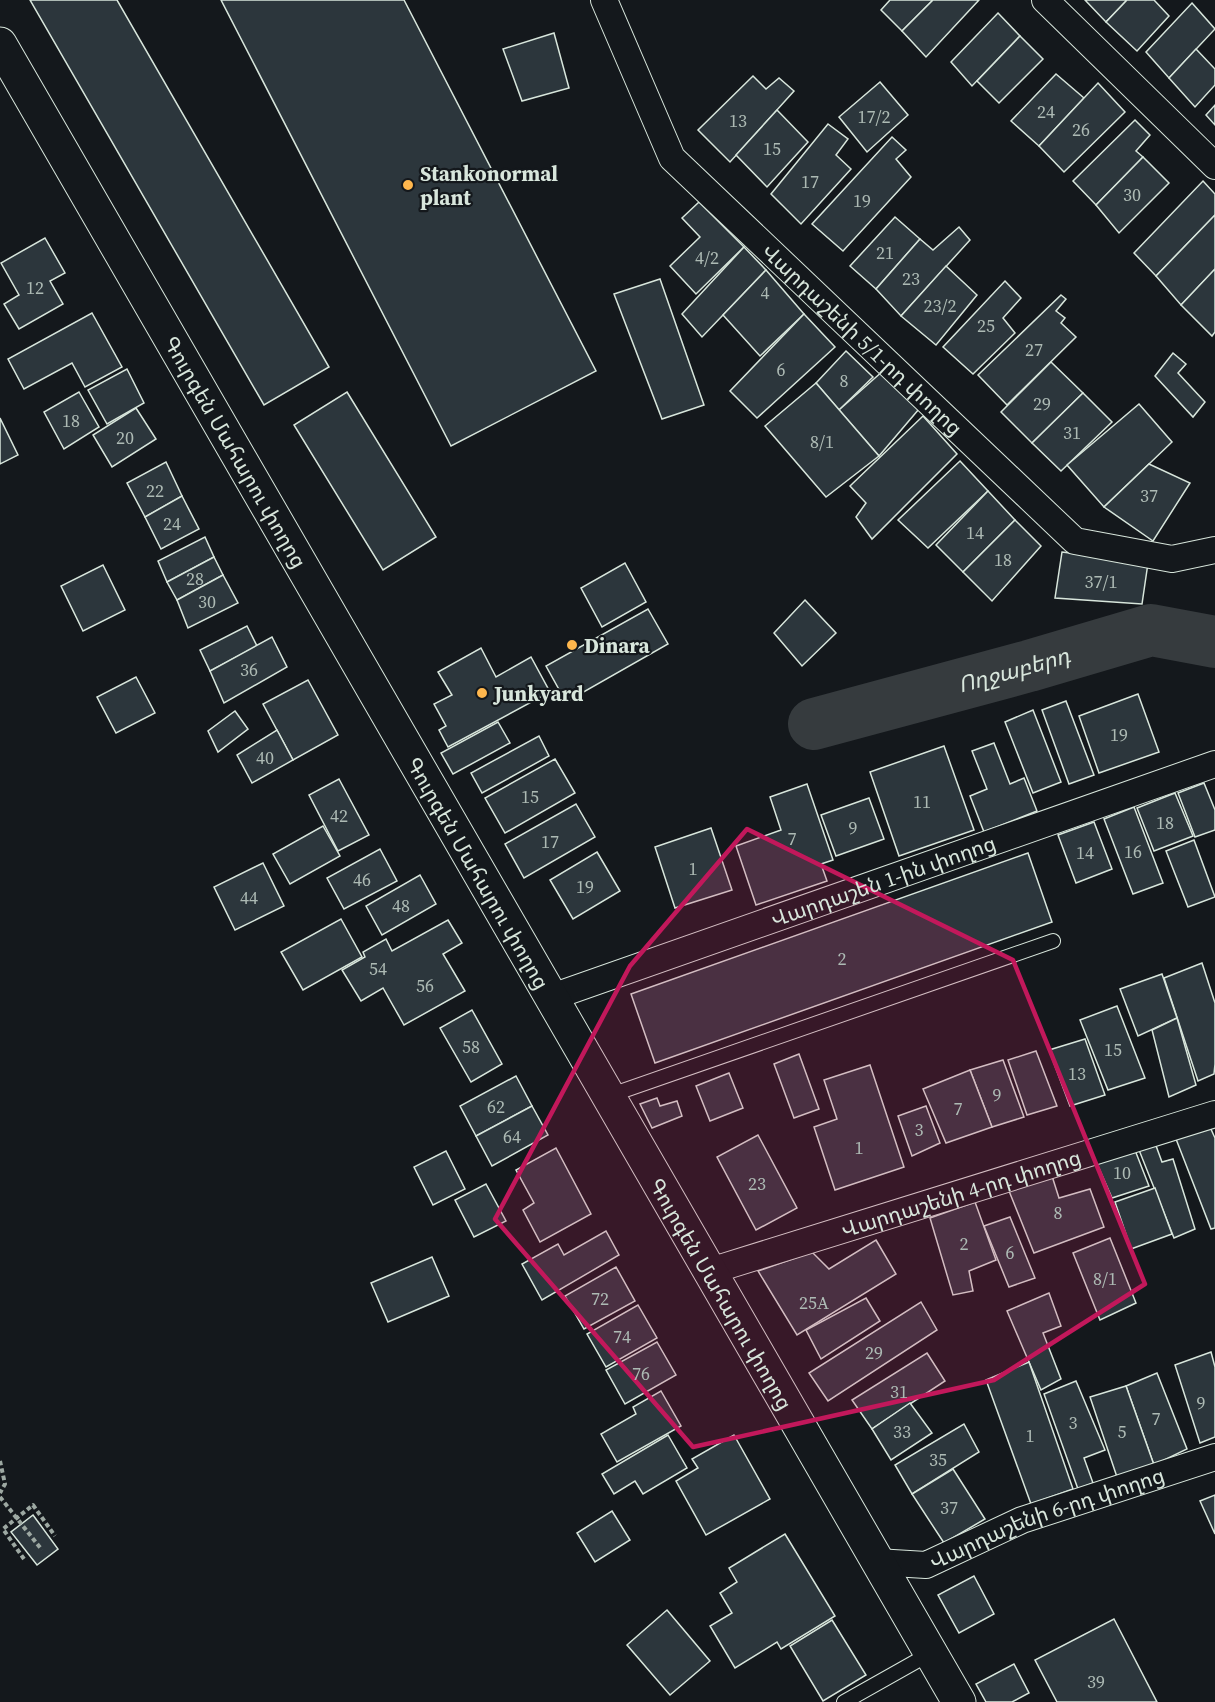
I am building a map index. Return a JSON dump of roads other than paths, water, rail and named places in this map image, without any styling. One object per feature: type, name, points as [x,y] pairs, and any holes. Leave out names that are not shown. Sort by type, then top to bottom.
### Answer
[{"type":"main road","name":"Գուրգեն Մահարու փողոց","points":[[0,44],[552,998],[707,1272],[959,1702]]},
{"type":"street","name":"Վարդաշենի 5/1-րդ փողոց","points":[[604,0],[672,158],[1075,541],[1172,559],[1215,550]]},
{"type":"street","points":[[1045,0],[1215,166]]},
{"type":"street","name":"Վարդաշեն 1-ին փողոց","points":[[552,998],[1215,764]]},
{"type":"street","name":"Վարդաշենի 4-րդ փողոց","points":[[707,1272],[1215,1114]]},
{"type":"street","name":"Վարդաշենի 6-րդ փողոց","points":[[876,1562],[926,1565],[1022,1520],[1215,1457]]},
{"type":"lane","points":[[608,1096],[1053,941]]},
{"type":"lane","points":[[844,1702],[931,1653]]},
{"type":"waterway","name":"Ողջաբերդ","points":[[814,724],[1029,666],[1151,630],[1215,642]]},
{"type":"place","name":"Stankonormal plant","points":[[408,185]]},
{"type":"place","name":"Dinara","points":[[572,645]]},
{"type":"place","name":"Junkyard","points":[[482,693]]}]
